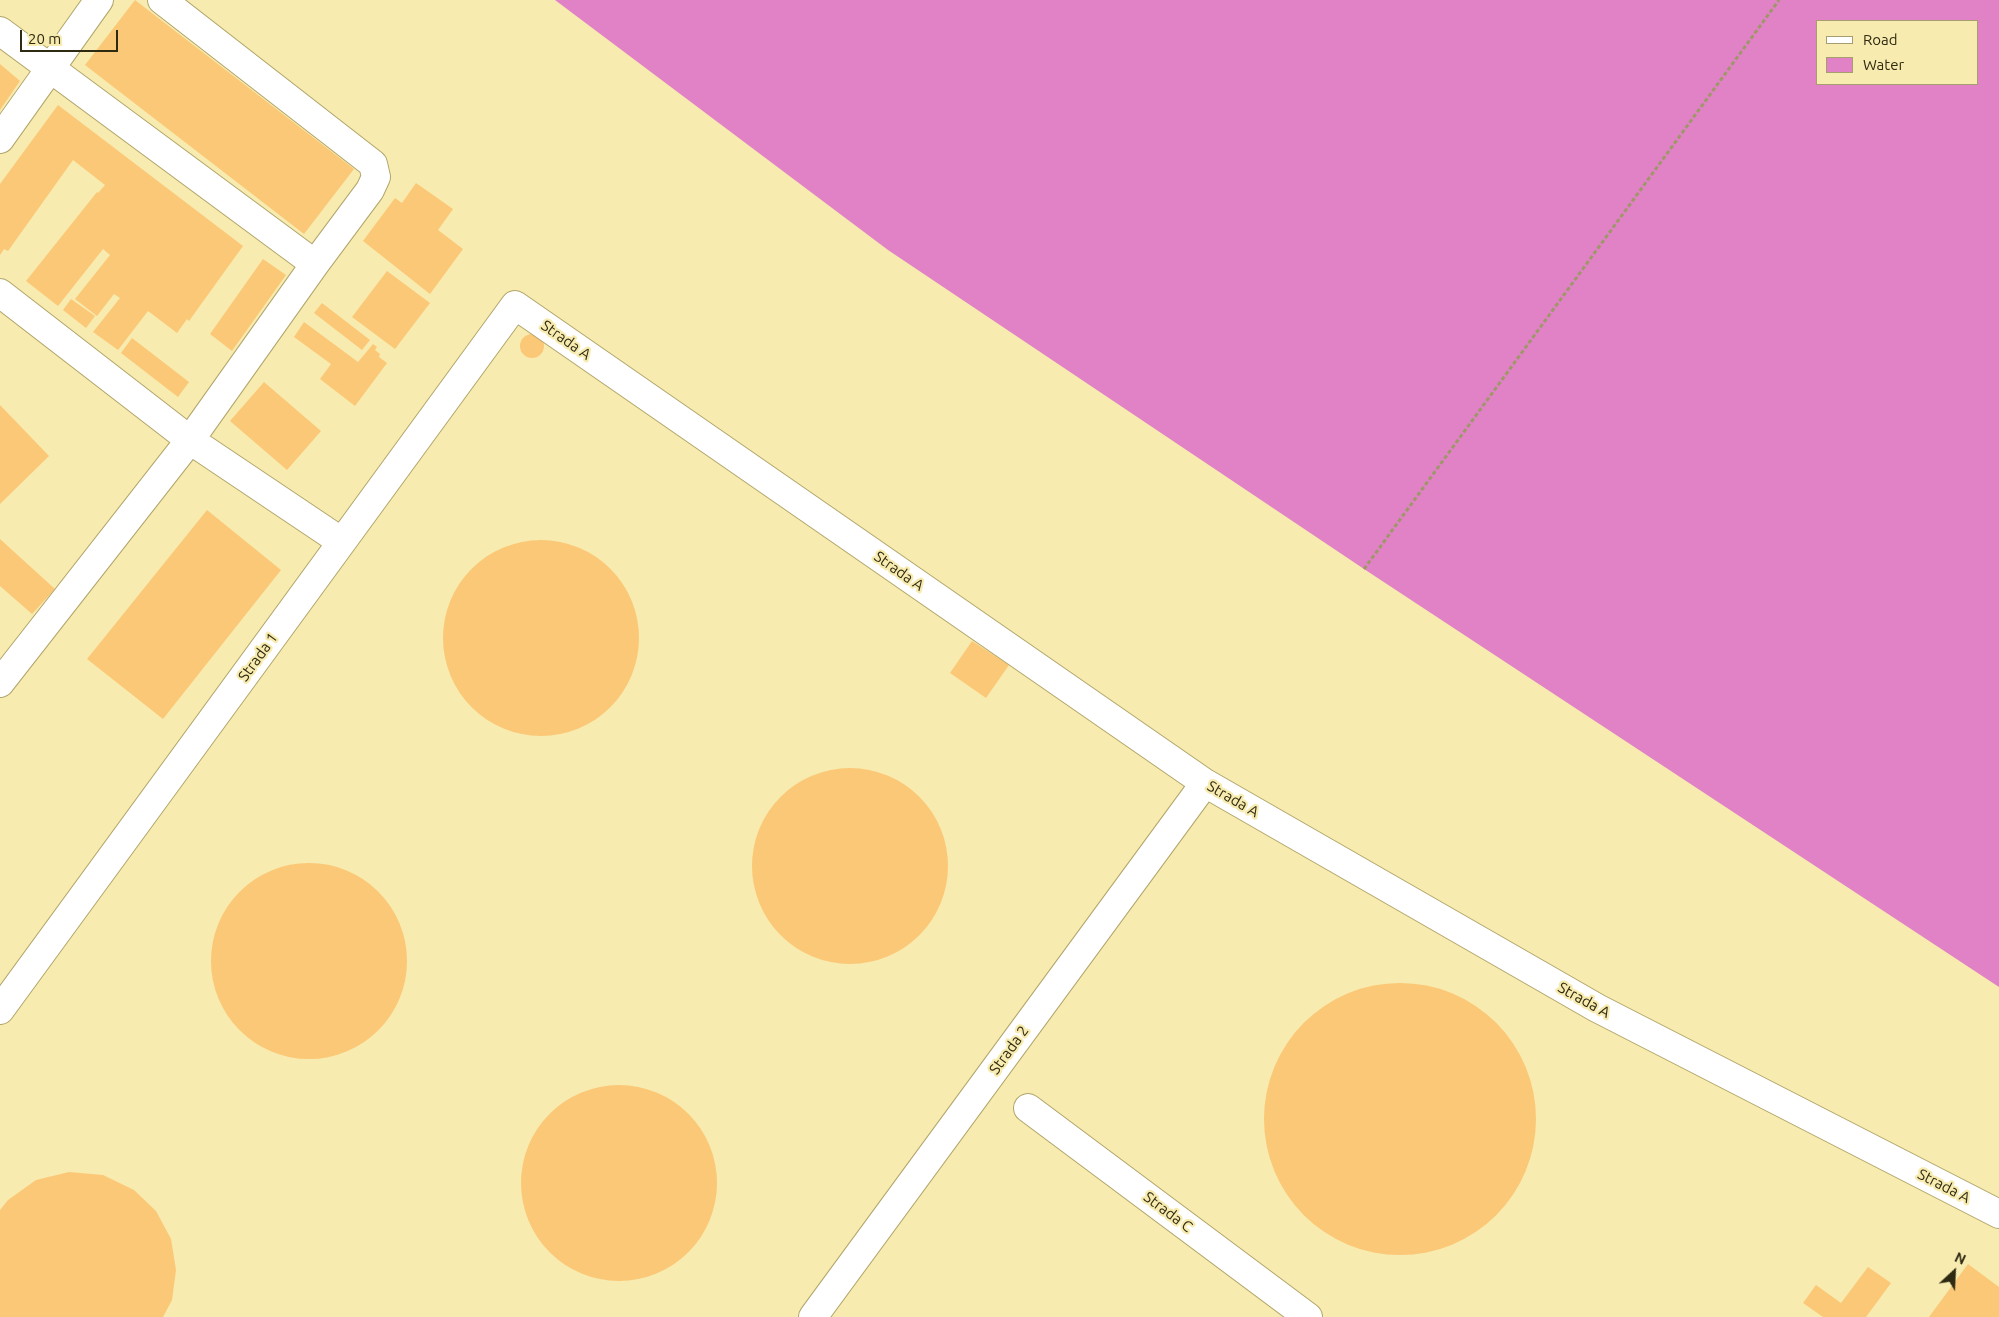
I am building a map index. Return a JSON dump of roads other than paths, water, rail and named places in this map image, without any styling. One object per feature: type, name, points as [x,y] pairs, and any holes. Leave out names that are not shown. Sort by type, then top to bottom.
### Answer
[{"type":"lane","points":[[0,139],[99,0]]},
{"type":"lane","points":[[0,683],[190,440],[370,190],[376,177],[373,164],[162,0]]},
{"type":"lane","points":[[0,31],[315,264]]},
{"type":"lane","points":[[0,293],[190,440],[342,542]]},
{"type":"lane","name":"Strada 1","points":[[0,1010],[515,305]]},
{"type":"lane","name":"Strada A","points":[[515,305],[1205,783],[1597,1008],[1999,1214]]},
{"type":"lane","name":"Strada 2","points":[[813,1317],[1205,783]]},
{"type":"lane","name":"Strada C","points":[[1028,1108],[1308,1317]]},
{"type":"water","points":[[555,0],[1999,0],[1999,987],[1364,569],[888,250]]}]
